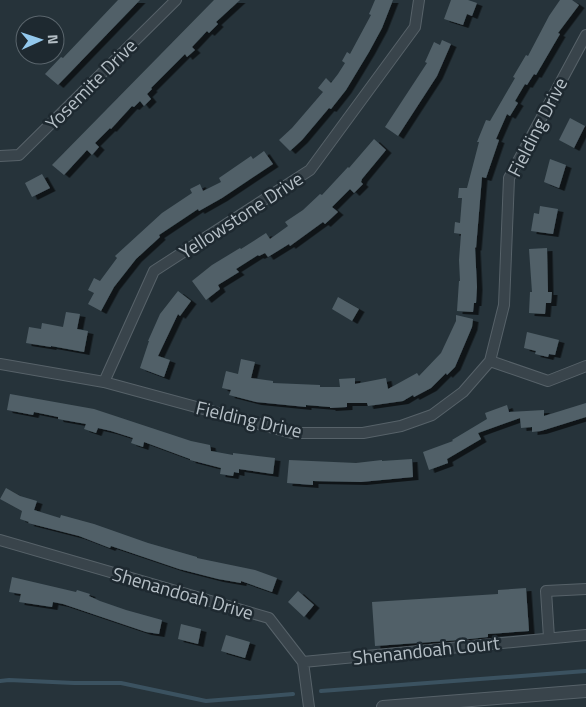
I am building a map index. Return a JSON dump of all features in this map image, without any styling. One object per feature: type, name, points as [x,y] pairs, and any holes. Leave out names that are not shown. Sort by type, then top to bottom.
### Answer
[{"type":"street","name":"Yosemite Drive","points":[[0,156],[20,155],[176,0]]},
{"type":"street","name":"Yellowstone Drive","points":[[104,382],[154,271],[310,170],[415,27],[419,0]]},
{"type":"street","name":"Fielding Drive","points":[[0,364],[104,382],[292,433],[363,433],[401,426],[432,415],[463,392],[490,361],[504,305],[509,178],[586,35]]},
{"type":"street","points":[[490,361],[548,381],[586,366]]},
{"type":"street","name":"Shenandoah Drive","points":[[0,540],[269,618],[303,662]]},
{"type":"street","points":[[549,638],[546,591],[586,589]]},
{"type":"street","name":"Shenandoah Court","points":[[303,662],[586,635]]},
{"type":"street","points":[[303,662],[309,707]]},
{"type":"street","points":[[383,707],[586,691]]},
{"type":"building","points":[[118,0],[140,0],[58,85],[45,74],[53,65],[65,65],[65,56]]},
{"type":"building","points":[[214,0],[240,0],[216,22],[218,24],[209,33],[207,31],[192,47],[195,50],[187,57],[185,54],[151,88],[147,94],[151,99],[144,106],[140,101],[134,107],[132,106],[95,143],[99,147],[92,155],[87,150],[64,175],[52,165]]},
{"type":"building","points":[[375,0],[393,0],[382,28],[369,52],[346,90],[331,109],[329,108],[290,151],[279,140],[323,92],[318,88],[326,78],[331,83],[338,74],[345,63],[342,61],[347,52],[350,54],[371,15],[369,14]]},
{"type":"building","points":[[451,0],[468,0],[477,3],[472,16],[467,14],[463,25],[444,19]]},
{"type":"building","points":[[560,0],[572,0],[579,5],[558,33],[560,34],[536,75],[534,74],[527,85],[525,84],[515,101],[518,103],[510,116],[507,114],[496,139],[499,140],[486,178],[482,177],[475,247],[476,303],[474,303],[473,312],[457,311],[461,234],[454,233],[455,222],[460,223],[462,198],[458,198],[459,188],[467,188],[479,142],[477,142],[486,120],[490,121],[515,78],[513,77],[526,55],[528,56],[549,16]]},
{"type":"building","points":[[442,40],[451,44],[437,76],[398,136],[385,127],[427,63],[425,62],[434,42],[440,45]]},
{"type":"building","points":[[570,118],[585,126],[574,148],[559,140]]},
{"type":"building","points":[[374,139],[386,150],[362,179],[361,182],[363,184],[354,193],[350,189],[332,207],[338,212],[325,224],[323,222],[290,246],[289,244],[268,257],[265,253],[258,255],[236,269],[239,272],[218,285],[220,289],[206,300],[192,281],[212,265],[266,233],[270,239],[288,226],[285,222],[303,210],[320,194],[322,195]]},
{"type":"building","points":[[264,151],[273,164],[222,198],[199,211],[198,209],[159,235],[160,237],[136,259],[114,287],[101,311],[88,304],[94,293],[88,290],[94,278],[100,281],[117,258],[115,256],[162,213],[192,193],[190,189],[200,184],[203,191],[221,182],[219,178],[251,156],[253,159]]},
{"type":"building","points":[[550,159],[566,165],[559,188],[544,182]]},
{"type":"building","points":[[42,174],[50,188],[32,197],[25,183]]},
{"type":"building","points":[[540,206],[558,209],[553,234],[531,231],[534,213],[539,214]]},
{"type":"building","points":[[547,248],[548,292],[552,292],[551,303],[546,303],[545,314],[529,313],[530,292],[532,292],[529,249]]},
{"type":"building","points":[[178,291],[191,301],[180,316],[178,314],[158,356],[170,360],[164,377],[140,368],[148,341],[160,314]]},
{"type":"building","points":[[338,297],[359,309],[352,321],[332,309]]},
{"type":"building","points":[[66,312],[80,314],[77,329],[88,331],[84,352],[26,343],[29,327],[41,329],[42,323],[63,327]]},
{"type":"building","points":[[456,315],[473,319],[472,327],[455,367],[431,388],[403,401],[368,406],[367,403],[347,403],[347,407],[330,408],[306,405],[306,407],[256,402],[229,395],[231,390],[222,388],[226,371],[238,374],[241,359],[255,362],[251,378],[273,381],[273,383],[340,387],[339,379],[355,378],[355,384],[386,378],[388,389],[417,373],[419,376],[441,353],[456,321]]},
{"type":"building","points":[[527,332],[559,340],[555,355],[549,354],[548,357],[535,354],[536,351],[524,348]]},
{"type":"building","points":[[10,394],[94,409],[191,441],[210,445],[211,451],[233,455],[233,453],[275,458],[273,474],[239,469],[239,473],[234,472],[233,476],[220,474],[221,468],[190,460],[144,442],[143,447],[131,443],[133,438],[111,431],[98,428],[96,433],[84,429],[86,424],[34,412],[33,415],[7,410]]},
{"type":"building","points":[[586,403],[586,417],[541,431],[532,432],[532,427],[521,428],[520,418],[478,433],[481,439],[447,459],[448,463],[429,470],[423,452],[453,441],[487,419],[485,413],[507,405],[509,412],[544,410],[544,416]]},
{"type":"building","points":[[412,459],[413,477],[361,482],[313,481],[313,485],[287,483],[289,460],[356,463]]},
{"type":"building","points":[[6,488],[20,496],[37,501],[34,510],[60,518],[61,515],[94,524],[197,558],[255,570],[277,578],[272,592],[241,581],[241,583],[218,579],[179,569],[111,546],[110,548],[79,536],[28,523],[20,519],[22,511],[0,499]]},
{"type":"building","points":[[12,577],[76,592],[77,590],[90,594],[89,596],[100,601],[162,620],[159,634],[146,632],[63,604],[53,602],[52,607],[19,602],[21,594],[9,592]]},
{"type":"building","points":[[526,588],[529,631],[488,634],[488,637],[460,640],[375,646],[372,602],[498,594],[498,590]]},
{"type":"building","points":[[298,591],[314,605],[304,617],[288,602]]},
{"type":"building","points":[[181,624],[201,629],[198,644],[178,639]]},
{"type":"building","points":[[226,635],[250,642],[245,658],[221,651]]},
{"type":"waterway","points":[[321,691],[586,671]]},
{"type":"waterway","points":[[0,681],[121,683],[206,701],[293,694]]}]
